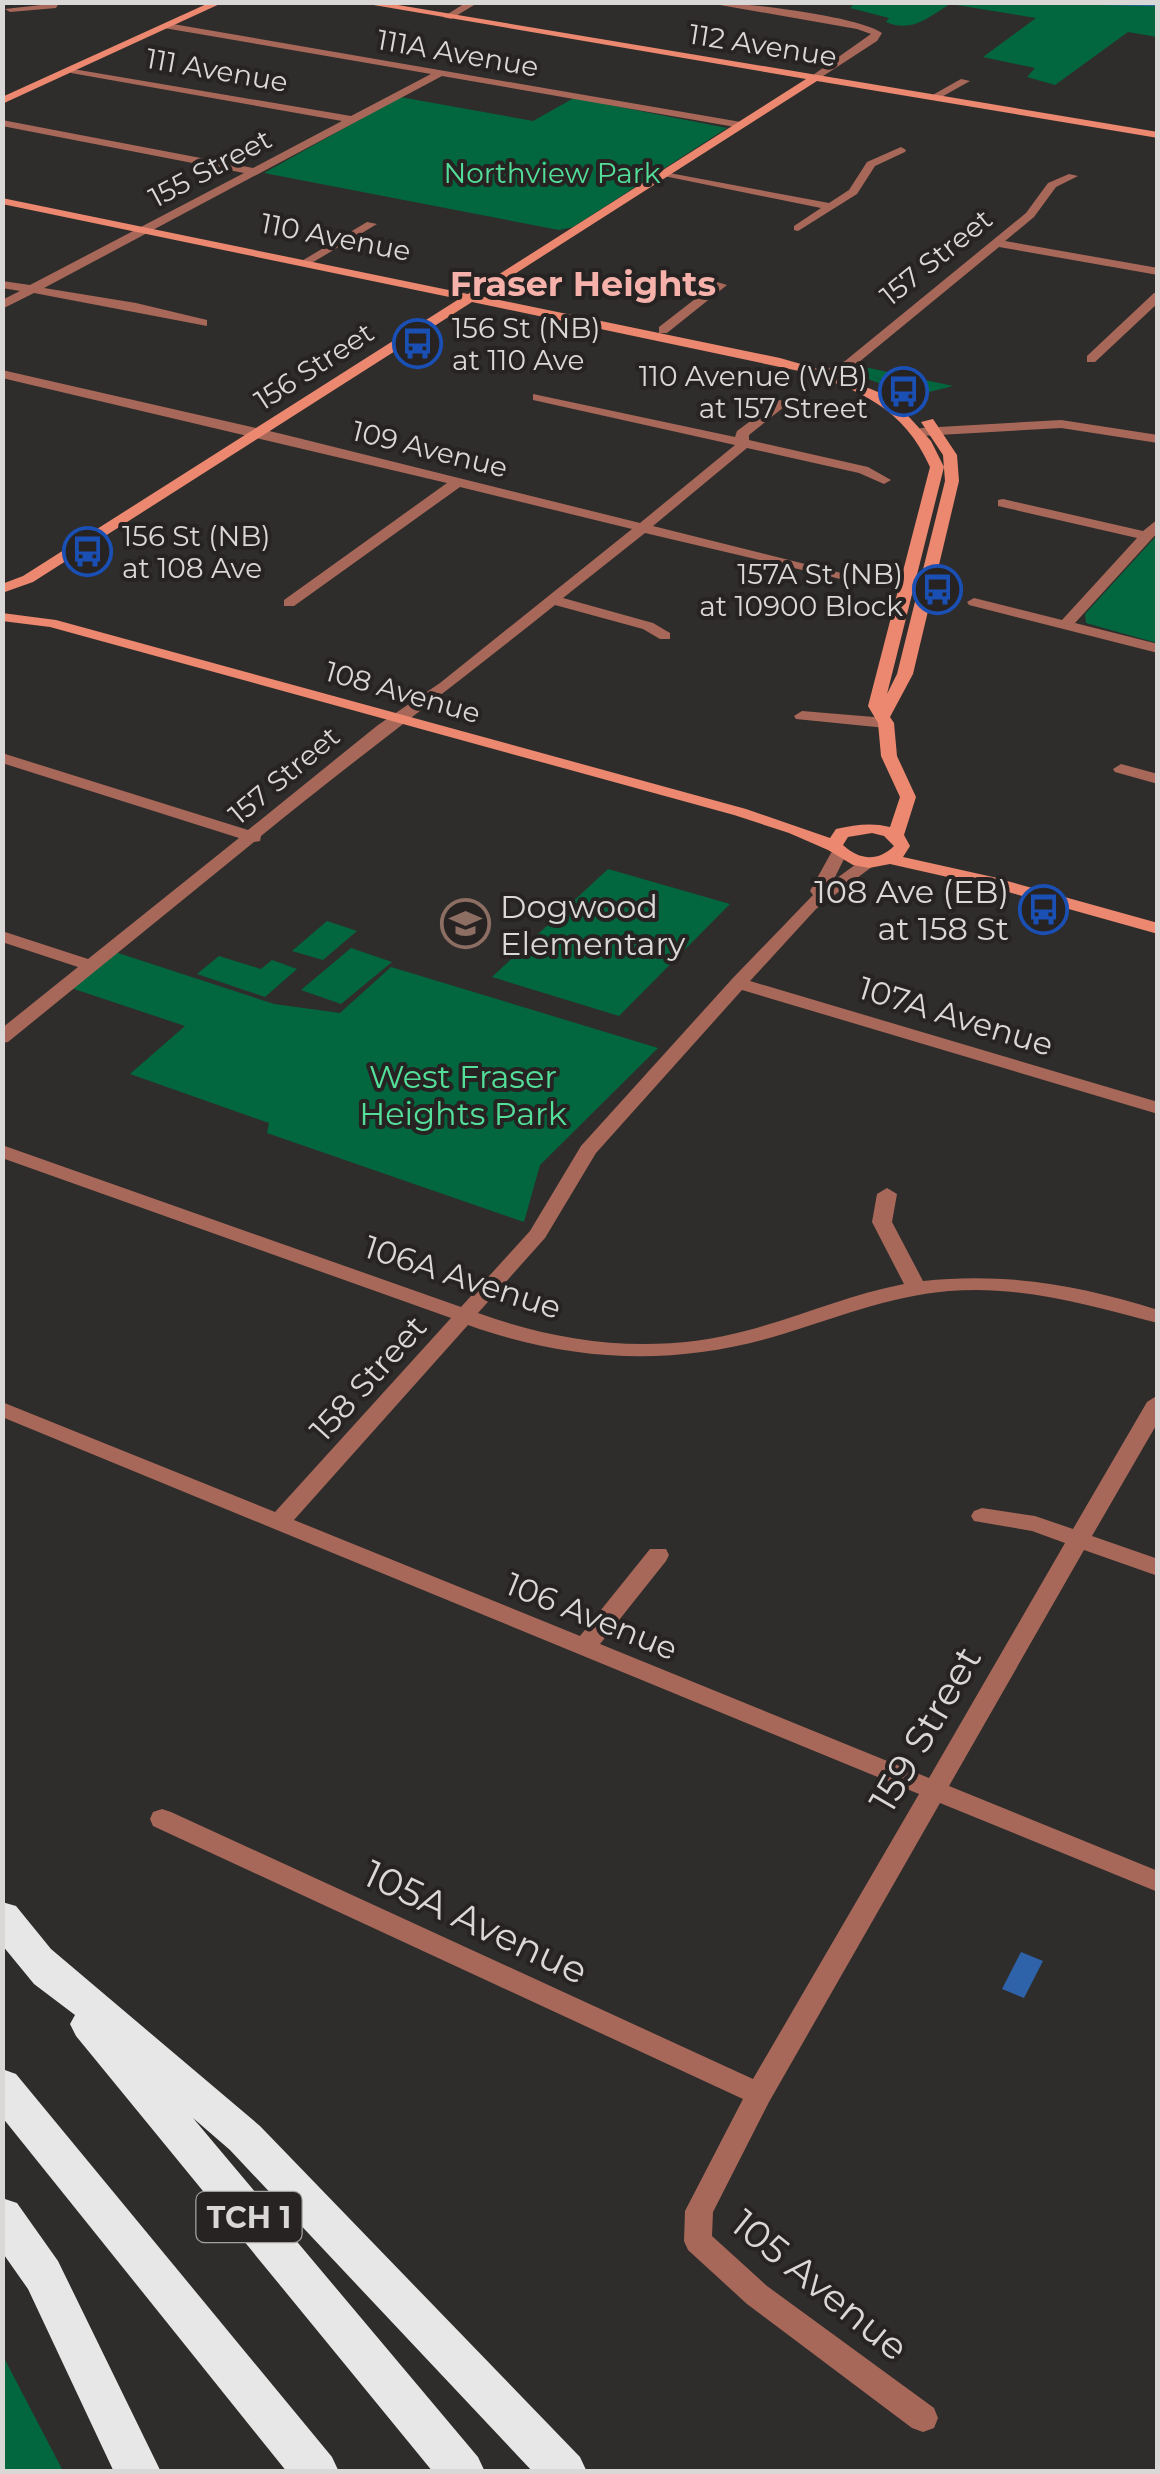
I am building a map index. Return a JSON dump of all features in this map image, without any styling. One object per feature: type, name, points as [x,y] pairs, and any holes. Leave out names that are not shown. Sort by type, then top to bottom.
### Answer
[{"type":"highway","name":"TCH 1","points":[[2,1918],[462,2472]]},
{"type":"highway","points":[[38,1960],[245,2138],[564,2472]]},
{"type":"highway","points":[[2,2086],[316,2472]]},
{"type":"highway","points":[[2,2216],[43,2276],[138,2472]]},
{"type":"street","points":[[2,100],[220,2]]},
{"type":"street","name":"112 Avenue","points":[[360,2],[1158,136]]},
{"type":"street","points":[[448,16],[476,2]]},
{"type":"street","name":"156 Street","points":[[2,616],[9,597],[28,578],[742,125],[877,33],[859,26],[707,2]]},
{"type":"street","points":[[7,22],[7,6],[56,5]]},
{"type":"street","name":"111A Avenue","points":[[167,26],[742,125]]},
{"type":"street","name":"111 Avenue","points":[[71,70],[355,120]]},
{"type":"street","name":"155 Street","points":[[2,305],[441,73]]},
{"type":"street","points":[[934,97],[966,81]]},
{"type":"street","points":[[2,123],[257,172]]},
{"type":"street","points":[[798,228],[857,188],[871,164],[901,150]]},
{"type":"street","points":[[664,175],[830,206]]},
{"type":"street","name":"157 Street","points":[[831,372],[1030,216],[1052,185],[1073,176]]},
{"type":"street","name":"110 Avenue","points":[[2,198],[663,330],[831,372],[894,396],[928,431]]},
{"type":"street","points":[[310,260],[371,224]]},
{"type":"street","points":[[997,243],[1158,272]]},
{"type":"street","points":[[2,284],[136,306],[204,323]]},
{"type":"street","points":[[580,319],[663,330],[721,285]]},
{"type":"street","name":"110 Avenue","points":[[474,293],[831,372]]},
{"type":"street","points":[[1091,359],[1158,296]]},
{"type":"street","name":"109 Avenue","points":[[2,374],[257,432],[844,578]]},
{"type":"street","points":[[538,397],[863,470],[884,480]]},
{"type":"street","name":"157 Street","points":[[2,1038],[396,718],[445,686],[642,528],[743,443],[742,434],[779,404]]},
{"type":"street","points":[[928,431],[1061,424],[1158,439]]},
{"type":"street","points":[[869,862],[896,847],[908,801],[889,756],[884,720],[906,674],[952,481],[950,455],[928,431]]},
{"type":"street","points":[[290,603],[458,482]]},
{"type":"street","points":[[1003,503],[1146,536]]},
{"type":"street","points":[[1066,625],[1158,523]]},
{"type":"street","name":"108 Avenue","points":[[9,597],[51,622]]},
{"type":"street","points":[[552,600],[648,626],[665,636]]},
{"type":"street","points":[[974,602],[1158,649]]},
{"type":"street","name":"108 Avenue","points":[[2,616],[51,622],[740,812],[869,862]]},
{"type":"street","points":[[802,716],[884,720]]},
{"type":"street","points":[[2,758],[254,836]]},
{"type":"street","points":[[1121,769],[1158,779]]},
{"type":"street","points":[[836,849],[837,837],[896,805],[903,785]]},
{"type":"street","name":"108 Avenue","points":[[740,812],[856,829],[896,847]]},
{"type":"street","points":[[896,847],[987,881],[1158,929]]},
{"type":"street","name":"158 Street","points":[[276,1524],[538,1234],[588,1150],[810,905],[834,870],[836,849]]},
{"type":"street","name":"158 Street","points":[[810,905],[869,862]]},
{"type":"street","points":[[2,936],[92,966]]},
{"type":"street","name":"107A Avenue","points":[[738,983],[1158,1108]]},
{"type":"street","name":"106A Avenue","points":[[2,1150],[465,1316],[547,1342],[588,1348],[666,1350],[747,1338],[916,1288],[981,1282],[1029,1285],[1088,1296],[1158,1317]]},
{"type":"street","points":[[887,1194],[882,1222],[916,1288]]},
{"type":"street","name":"159 Street","points":[[759,2094],[1158,1402]]},
{"type":"street","name":"106 Avenue","points":[[2,1409],[1158,1882]]},
{"type":"street","points":[[982,1516],[1035,1524],[1158,1568]]},
{"type":"street","points":[[584,1648],[658,1555]]},
{"type":"street","name":"105A Avenue","points":[[162,1818],[759,2094]]},
{"type":"street","name":"105 Avenue","points":[[759,2094],[699,2211],[698,2241],[757,2295],[923,2418]]},
{"type":"green space","points":[[845,3],[1157,3],[1157,37],[1128,32],[1055,85],[1027,77],[1035,68],[983,57],[1036,18],[950,4],[904,26]]},
{"type":"green space","name":"Northview Park","points":[[400,97],[533,121],[574,98],[727,128],[573,227],[559,230],[264,173]]},
{"type":"green space","points":[[855,365],[953,386],[913,396],[868,373],[901,391],[857,375],[852,371],[859,370]]},
{"type":"green space","points":[[1157,535],[1157,643],[1086,623],[1085,614]]},
{"type":"green space","points":[[608,869],[730,904],[619,1016],[492,977]]},
{"type":"green space","points":[[327,921],[357,931],[323,960],[292,951]]},
{"type":"green space","points":[[351,948],[392,962],[341,1004],[301,990]]},
{"type":"green space","name":"West Fraser Heights Park","points":[[115,952],[274,1004],[340,1013],[391,967],[658,1048],[540,1165],[524,1222],[267,1133],[269,1123],[130,1074],[185,1026],[71,988]]},
{"type":"green space","points":[[219,956],[261,969],[272,960],[297,969],[265,997],[197,974]]},
{"type":"green space","points":[[3,2356],[63,2471],[3,2471]]},
{"type":"water","points":[[1021,1952],[1043,1961],[1024,1998],[1002,1989]]},
{"type":"waterway","points":[[1038,2],[1158,4]]},
{"type":"place","name":"156 St (NB) at 110 Ave","points":[[417,344]]},
{"type":"place","name":"110 Avenue (WB) at 157 Street","points":[[903,392]]},
{"type":"place","name":"156 St (NB) at 108 Ave","points":[[87,552]]},
{"type":"place","name":"157A St (NB) at 10900 Block","points":[[938,590]]},
{"type":"place","name":"108 Ave (EB) at 158 St","points":[[1044,909]]},
{"type":"place","name":"Dogwood Elementary","points":[[465,924]]},
{"type":"district","name":"Fraser Heights","points":[[583,283]]}]
